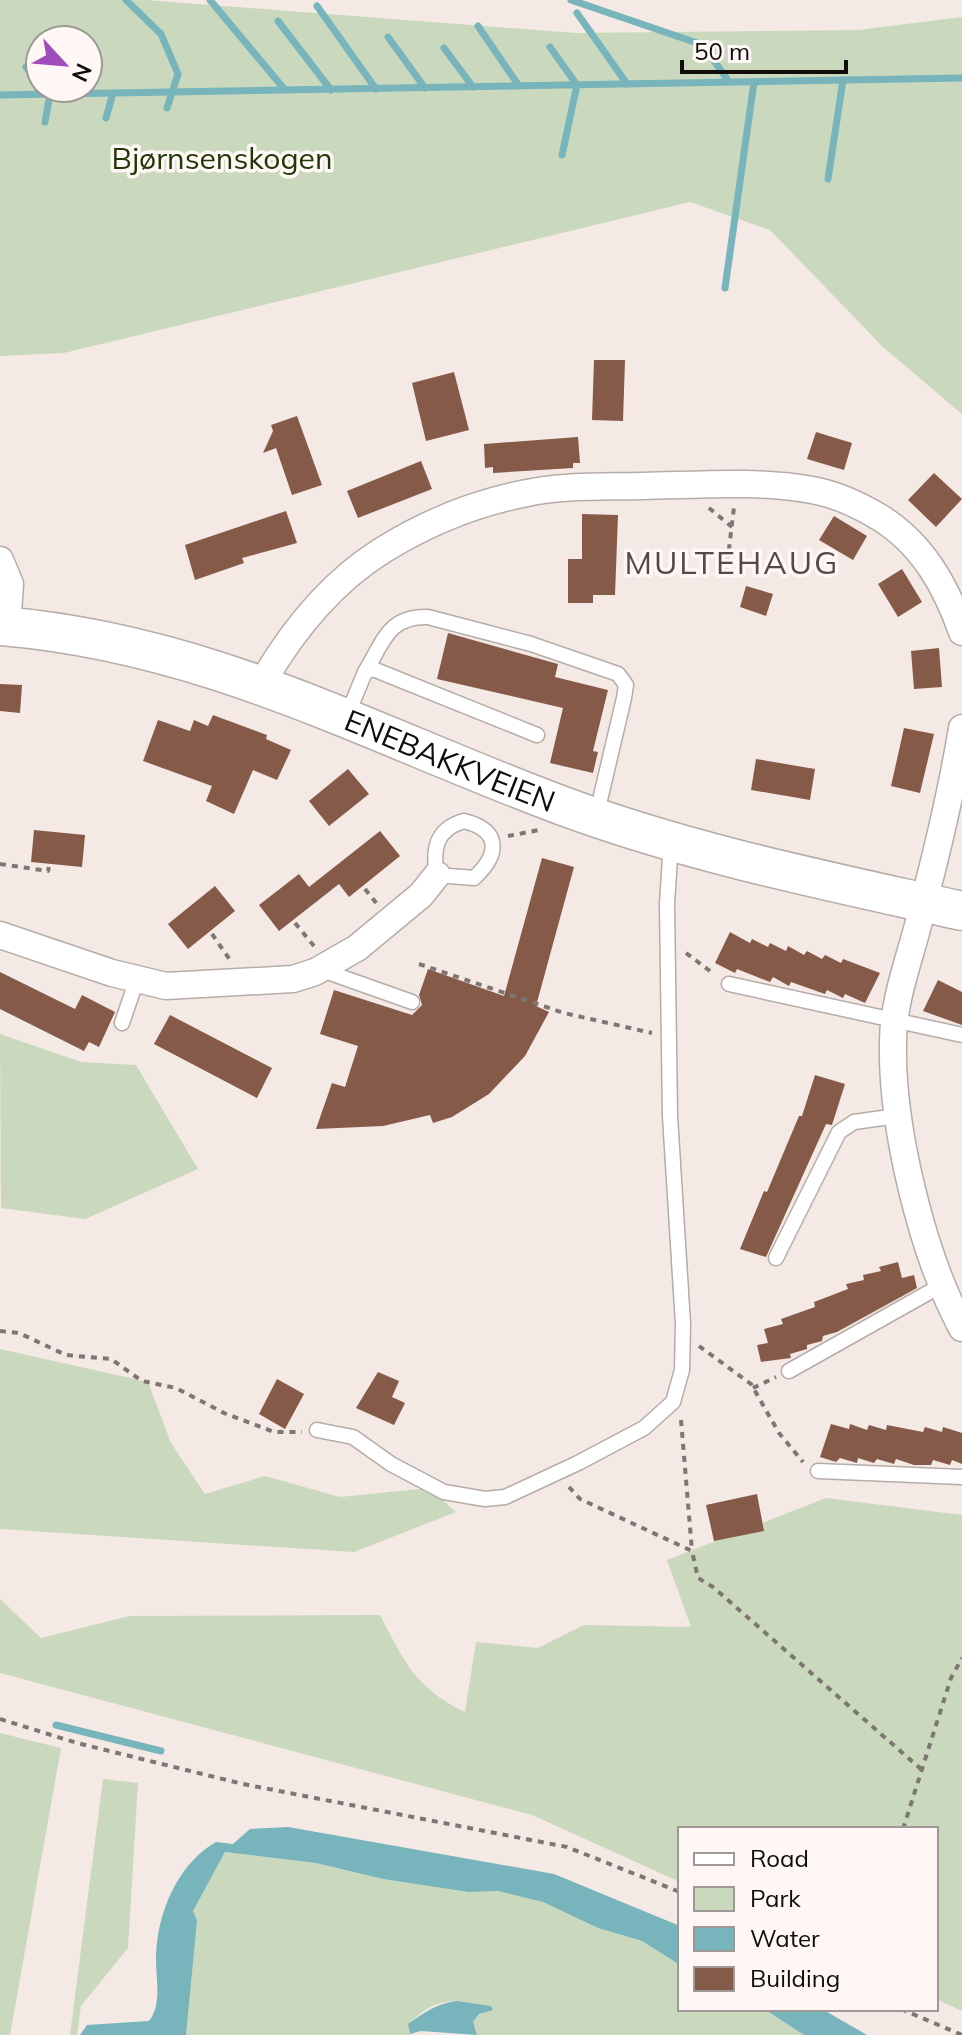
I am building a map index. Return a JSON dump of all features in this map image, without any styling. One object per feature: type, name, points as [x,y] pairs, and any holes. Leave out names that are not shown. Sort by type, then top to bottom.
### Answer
[{"type":"main road","name":"ENEBAKKVEIEN","points":[[3,626],[128,645],[262,683],[596,818],[671,842],[962,911]]},
{"type":"street","points":[[262,683],[283,647],[322,600],[381,551],[433,523],[526,493],[584,486],[737,485],[814,490],[851,502],[882,519],[929,563],[950,597],[962,632]]},
{"type":"street","name":"ENEBAKKVEIEN","points":[[0,560],[10,584],[3,626]]},
{"type":"street","points":[[959,1315],[942,1285],[920,1215],[897,1116],[892,1040],[962,728]]},
{"type":"street","points":[[0,935],[166,986],[293,979],[318,958],[368,939],[421,895],[437,875]]},
{"type":"lane","points":[[346,717],[365,672],[395,622],[411,617],[428,617],[531,644],[618,674],[626,685],[596,818]]},
{"type":"lane","points":[[365,672],[373,669],[537,735]]},
{"type":"lane","points":[[453,824],[473,824],[491,840],[494,852],[491,863],[474,878],[437,875],[433,855],[437,842],[443,831],[453,824]]},
{"type":"lane","points":[[317,1430],[353,1437],[419,1481],[465,1498],[505,1497],[644,1428],[673,1402],[679,1386],[683,1336],[670,1116],[668,949],[671,842]]},
{"type":"lane","points":[[318,958],[412,1002]]},
{"type":"lane","points":[[122,1023],[137,979]]},
{"type":"lane","points":[[729,984],[962,1035]]},
{"type":"lane","points":[[776,1258],[839,1132],[854,1122],[897,1116]]},
{"type":"lane","points":[[789,1371],[942,1285]]},
{"type":"lane","points":[[818,1471],[962,1477]]},
{"type":"path","points":[[726,574],[737,485]]},
{"type":"path","points":[[491,840],[547,830]]},
{"type":"path","points":[[0,864],[48,871],[49,867]]},
{"type":"path","points":[[295,923],[318,958]]},
{"type":"path","points":[[212,934],[236,967]]},
{"type":"path","points":[[668,949],[681,949],[729,984]]},
{"type":"path","points":[[419,964],[564,1013],[670,1037]]},
{"type":"path","points":[[0,1331],[19,1333],[66,1355],[111,1359],[142,1381],[167,1385],[224,1413],[274,1432],[317,1430]]},
{"type":"path","points":[[683,1336],[731,1367],[753,1388],[794,1454],[818,1471]]},
{"type":"path","points":[[753,1388],[789,1371]]},
{"type":"path","points":[[679,1386],[692,1551],[698,1578],[713,1587],[922,1770]]},
{"type":"path","points":[[556,1473],[580,1499],[692,1551]]},
{"type":"path","points":[[904,1827],[951,1678],[962,1658]]},
{"type":"path","points":[[0,1719],[77,1743],[243,1784],[567,1847],[678,1891]]},
{"type":"path","points":[[906,2011],[962,2035]]},
{"type":"green space","name":"Bjørnsenskogen","points":[[0,0],[146,0],[576,33],[858,30],[962,17],[962,414],[884,348],[770,230],[690,202],[64,353],[0,356]]},
{"type":"green space","points":[[0,1034],[81,1062],[136,1065],[198,1169],[85,1219],[1,1208]]},
{"type":"green space","points":[[0,1349],[148,1382],[171,1443],[205,1494],[265,1476],[340,1497],[429,1488],[456,1512],[354,1552],[0,1529]]},
{"type":"green space","points":[[826,1498],[962,1515],[962,2011],[938,2000],[938,1827],[678,1827],[678,1881],[532,1815],[0,1673],[0,1599],[41,1638],[130,1616],[380,1615],[413,1672],[434,1694],[465,1712],[476,1642],[538,1648],[584,1625],[691,1627],[667,1560]]},
{"type":"green space","points":[[0,1733],[61,1748],[10,2035],[0,2035]]},
{"type":"green space","points":[[103,1779],[138,1783],[128,1948],[81,2006],[77,2035],[70,2035]]},
{"type":"green space","points":[[225,1852],[316,1863],[383,1879],[468,1892],[498,1891],[543,1902],[598,1928],[642,1941],[678,1964],[678,2011],[767,2011],[804,2035],[477,2035],[473,2022],[479,2014],[493,2010],[455,2001],[425,2010],[414,2020],[410,2035],[186,2035],[184,2029],[197,1920],[193,1911]]},
{"type":"water","points":[[288,1827],[554,1874],[678,1925],[678,1964],[642,1941],[598,1928],[543,1902],[498,1891],[468,1892],[383,1879],[316,1863],[225,1852],[193,1911],[197,1920],[186,2035],[80,2035],[87,2025],[149,2021],[157,2000],[157,1943],[171,1892],[190,1863],[202,1852],[216,1842],[233,1844],[250,1829]]},
{"type":"water","points":[[457,2001],[491,2006],[493,2010],[479,2014],[473,2022],[477,2035],[421,2031],[410,2034],[408,2024],[432,2009]]},
{"type":"water","points":[[767,2011],[825,2011],[867,2035],[804,2035]]},
{"type":"building","points":[[594,360],[625,360],[623,421],[592,420]]},
{"type":"building","points":[[454,372],[469,430],[426,441],[412,383]]},
{"type":"building","points":[[297,416],[322,485],[292,495],[276,448],[263,453],[273,431],[271,425]]},
{"type":"building","points":[[816,432],[852,443],[844,470],[807,459]]},
{"type":"building","points":[[578,437],[580,463],[573,463],[573,468],[493,473],[493,467],[485,468],[484,444]]},
{"type":"building","points":[[421,461],[432,489],[358,518],[347,491]]},
{"type":"building","points":[[934,473],[962,499],[936,527],[908,500]]},
{"type":"building","points":[[286,511],[297,543],[242,558],[244,563],[195,580],[185,545]]},
{"type":"building","points":[[582,514],[618,515],[615,595],[593,595],[593,603],[568,603],[568,559],[582,559]]},
{"type":"building","points":[[834,516],[867,536],[853,560],[819,540]]},
{"type":"building","points":[[902,569],[922,602],[898,617],[878,584]]},
{"type":"building","points":[[746,586],[773,594],[766,616],[740,607]]},
{"type":"building","points":[[448,633],[558,664],[555,677],[608,690],[593,751],[598,752],[593,773],[550,763],[563,708],[437,679]]},
{"type":"building","points":[[939,648],[942,687],[914,689],[911,651]]},
{"type":"building","points":[[0,684],[22,685],[20,713],[0,711]]},
{"type":"building","points":[[213,715],[267,735],[266,739],[291,750],[277,780],[253,770],[234,814],[206,801],[212,786],[143,761],[158,720],[190,731],[194,720],[208,726]]},
{"type":"building","points":[[904,728],[934,734],[920,793],[891,786]]},
{"type":"building","points":[[756,759],[815,769],[810,800],[751,790]]},
{"type":"building","points":[[348,769],[369,794],[329,826],[309,801]]},
{"type":"building","points":[[34,830],[85,835],[82,867],[31,862]]},
{"type":"building","points":[[380,831],[400,856],[349,897],[339,884],[279,931],[259,905],[299,874],[309,887]]},
{"type":"building","points":[[542,858],[574,867],[536,1006],[549,1012],[525,1056],[489,1094],[452,1117],[433,1123],[430,1115],[383,1126],[316,1129],[332,1083],[345,1087],[358,1046],[320,1034],[334,990],[412,1015],[422,1005],[419,995],[428,969],[504,996]]},
{"type":"building","points":[[215,886],[235,911],[188,949],[168,924]]},
{"type":"building","points":[[730,932],[750,943],[752,939],[768,947],[770,943],[786,951],[788,946],[804,955],[807,951],[822,959],[825,955],[841,963],[843,959],[880,973],[865,1003],[845,994],[843,998],[827,990],[825,994],[791,982],[789,986],[773,977],[770,982],[737,969],[735,973],[715,963]]},
{"type":"building","points":[[0,972],[75,1009],[82,995],[115,1012],[99,1047],[89,1042],[84,1051],[0,1009]]},
{"type":"building","points":[[938,980],[962,992],[962,1025],[923,1011]]},
{"type":"building","points":[[170,1015],[272,1068],[257,1098],[154,1044]]},
{"type":"building","points":[[815,1075],[845,1084],[832,1125],[826,1124],[766,1257],[740,1249],[764,1191],[767,1192],[799,1116],[802,1116]]},
{"type":"building","points":[[898,1262],[902,1278],[914,1275],[917,1288],[837,1332],[823,1336],[822,1341],[807,1345],[807,1349],[790,1354],[791,1358],[761,1362],[757,1345],[768,1343],[764,1329],[783,1324],[781,1319],[815,1307],[814,1302],[848,1289],[846,1284],[864,1280],[863,1275],[881,1271],[879,1267]]},
{"type":"building","points":[[378,1372],[399,1381],[392,1397],[405,1403],[394,1425],[356,1408]]},
{"type":"building","points":[[277,1379],[304,1394],[285,1429],[259,1414]]},
{"type":"building","points":[[831,1424],[849,1429],[850,1424],[867,1430],[869,1425],[886,1430],[887,1425],[923,1432],[925,1427],[942,1432],[943,1427],[962,1433],[962,1464],[952,1460],[950,1465],[933,1460],[931,1465],[914,1465],[896,1459],[894,1464],[877,1459],[874,1463],[858,1458],[857,1463],[840,1458],[836,1462],[820,1457]]},
{"type":"building","points":[[757,1494],[764,1531],[714,1541],[706,1505]]},
{"type":"waterway","points":[[126,0],[161,34],[178,74],[167,108]]},
{"type":"waterway","points":[[210,0],[285,90]]},
{"type":"waterway","points":[[571,0],[703,45],[729,82]]},
{"type":"waterway","points":[[317,6],[376,89]]},
{"type":"waterway","points":[[577,13],[627,84]]},
{"type":"waterway","points":[[278,21],[331,90]]},
{"type":"waterway","points":[[478,26],[519,86]]},
{"type":"waterway","points":[[388,37],[425,88]]},
{"type":"waterway","points":[[550,47],[577,85],[562,155]]},
{"type":"waterway","points":[[444,48],[473,87]]},
{"type":"waterway","points":[[0,95],[962,78]]},
{"type":"waterway","points":[[828,179],[843,80]]},
{"type":"waterway","points":[[725,288],[754,82]]},
{"type":"waterway","points":[[106,118],[113,93]]},
{"type":"waterway","points":[[45,122],[48,104]]},
{"type":"waterway","points":[[56,1725],[161,1751]]},
{"type":"district","name":"MULTEHAUG","points":[[732,562]]}]
